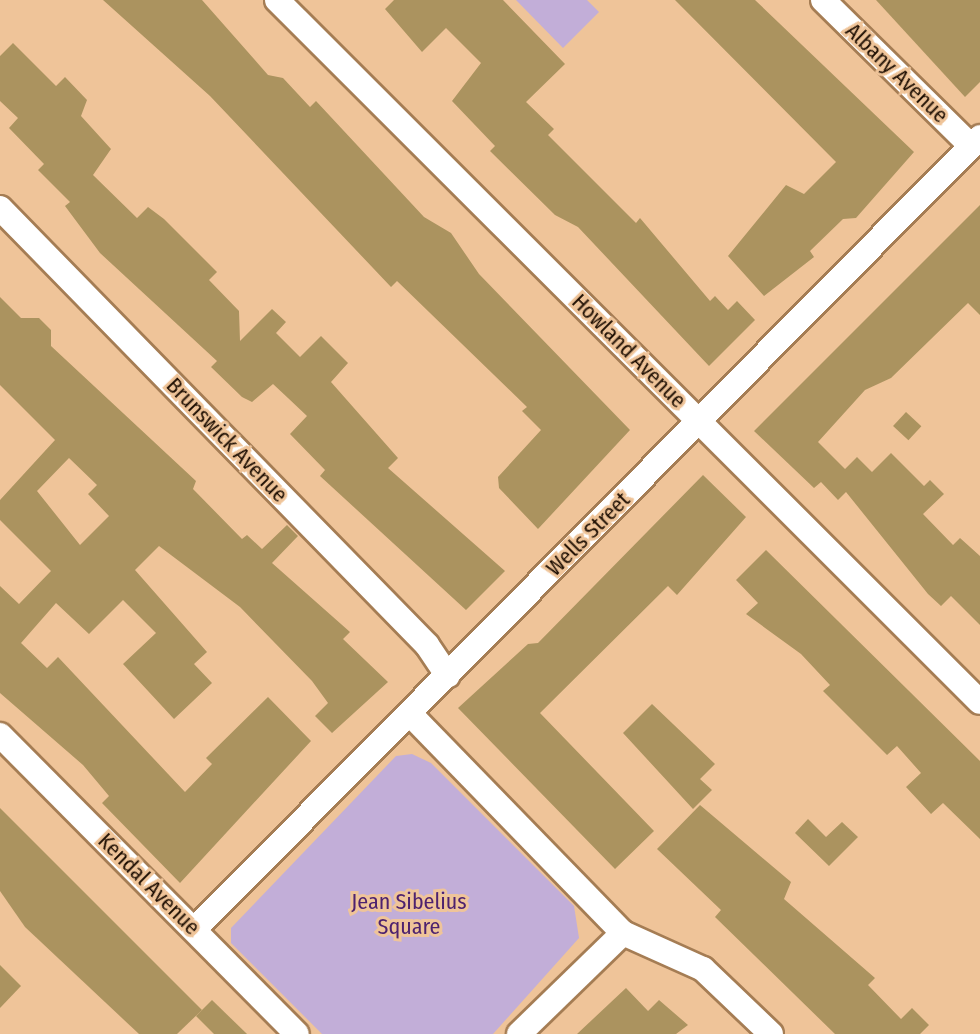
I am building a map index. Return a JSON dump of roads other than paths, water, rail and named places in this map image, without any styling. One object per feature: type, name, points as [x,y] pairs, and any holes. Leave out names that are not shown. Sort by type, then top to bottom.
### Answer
[{"type":"street","name":"Howland Avenue","points":[[277,0],[980,702]]},
{"type":"street","name":"Albany Avenue","points":[[823,0],[975,142]]},
{"type":"street","name":"Wells Street","points":[[195,929],[411,715],[975,142]]},
{"type":"street","name":"Brunswick Avenue","points":[[0,208],[427,645],[448,676]]},
{"type":"street","points":[[411,715],[623,933],[703,969],[771,1034]]},
{"type":"street","name":"Kendal Avenue","points":[[0,735],[297,1034]]},
{"type":"street","points":[[519,1034],[623,933]]},
{"type":"park label","name":"Jean Sibelius Square","points":[[409,914]]}]
